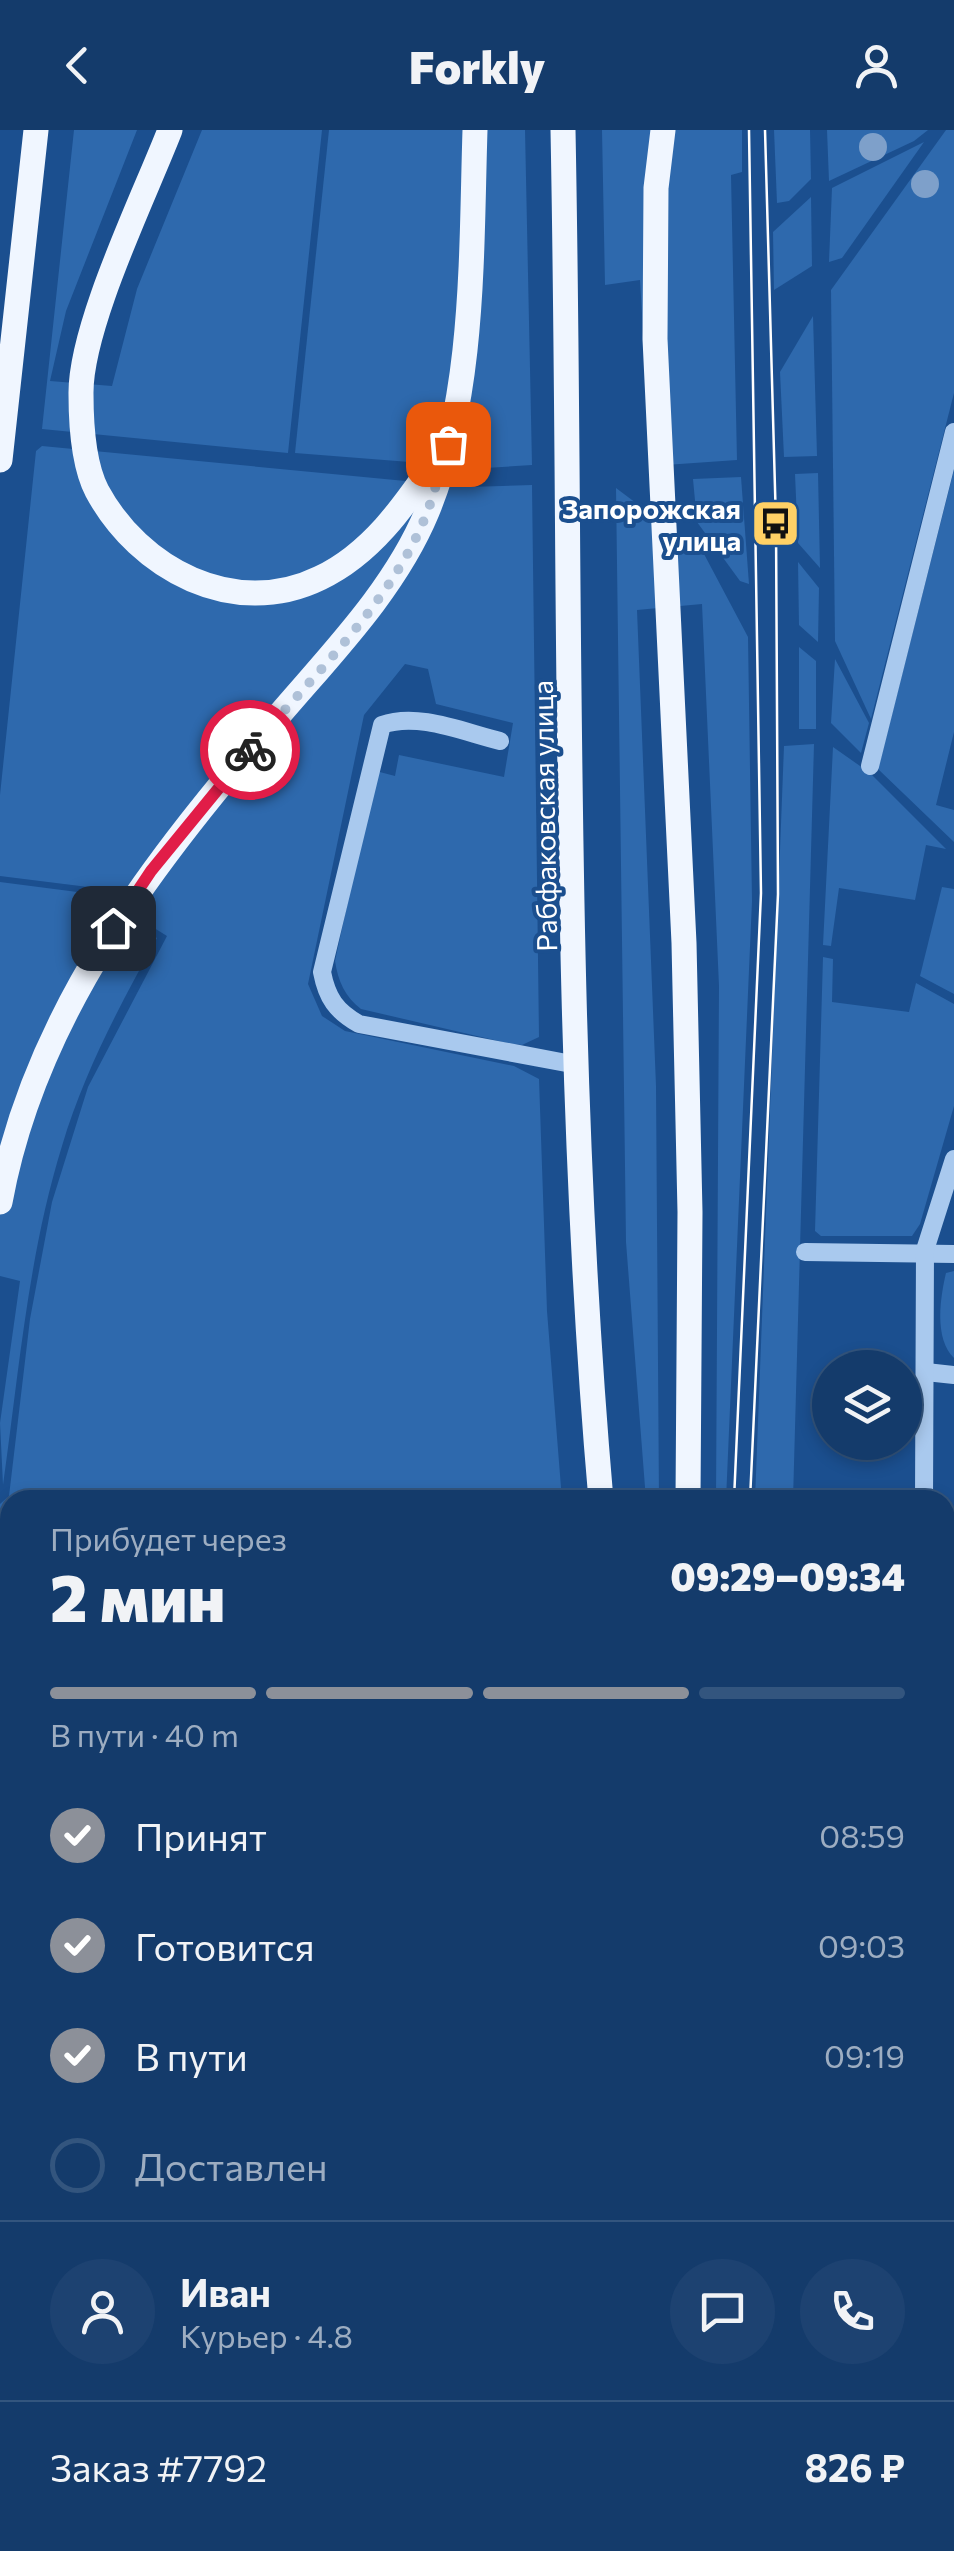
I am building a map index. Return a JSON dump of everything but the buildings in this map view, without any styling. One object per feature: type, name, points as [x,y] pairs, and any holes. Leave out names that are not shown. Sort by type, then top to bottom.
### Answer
[{"type":"main road","points":[[0,460],[9,305],[36,130]]},
{"type":"main road","points":[[170,130],[94,328],[80,392],[85,448],[96,489],[135,544],[160,566],[238,592],[294,587],[319,579],[350,560],[394,521],[448,444]]},
{"type":"main road","points":[[1,1196],[37,1076],[94,956],[151,871],[360,619],[398,566],[427,512],[448,444],[459,384],[476,130]]},
{"type":"main road","name":"Рабфаковская улица","points":[[563,130],[577,1065],[589,1357],[600,1490]]},
{"type":"main road","points":[[663,130],[656,188],[655,339],[684,942],[690,1212],[688,1490]]},
{"type":"street","points":[[870,766],[954,432]]},
{"type":"street","points":[[500,741],[418,721],[400,719],[382,725],[322,972],[326,990],[337,1012],[359,1024],[577,1065]]},
{"type":"street","points":[[924,1490],[925,1250],[954,1159]]},
{"type":"street","points":[[805,1252],[925,1250],[954,1254]]},
{"type":"street","points":[[926,1372],[954,1376]]},
{"type":"shaded area","points":[[74,130],[137,130],[66,311],[50,381],[112,386],[137,289],[202,130],[322,130],[288,453],[42,429]]},
{"type":"shaded area","points":[[329,130],[525,130],[532,465],[486,468],[295,453]]},
{"type":"shaded area","points":[[602,130],[742,130],[742,172],[731,175],[737,460],[651,466],[640,280],[605,285]]},
{"type":"shaded area","points":[[774,130],[810,130],[811,179],[789,201],[777,203]]},
{"type":"shaded area","points":[[827,130],[928,130],[914,141],[829,181]]},
{"type":"shaded area","points":[[946,130],[954,130],[954,393],[871,719],[835,641],[831,290]]},
{"type":"shaded area","points":[[924,142],[842,258],[829,262],[832,188]]},
{"type":"shaded area","points":[[811,197],[812,266],[774,290],[773,232]]},
{"type":"shaded area","points":[[813,316],[817,456],[784,457],[780,372]]},
{"type":"shaded area","points":[[42,446],[468,487],[532,485],[539,1037],[522,1045],[507,1043],[361,1009],[347,994],[338,975],[335,961],[376,771],[395,776],[399,755],[504,777],[513,723],[436,704],[428,669],[405,664],[364,715],[308,984],[322,1016],[345,1031],[514,1066],[539,1079],[547,1311],[561,1490],[10,1490],[30,1319],[52,1202],[88,1087],[167,936],[88,887],[0,876],[0,795],[36,451]]},
{"type":"shaded area","points":[[954,470],[954,732],[936,805],[954,810],[954,842],[878,769]]},
{"type":"shaded area","points":[[818,473],[820,568],[798,543],[795,474]]},
{"type":"shaded area","points":[[741,477],[749,584],[740,581],[697,522],[693,479]]},
{"type":"shaded area","points":[[616,488],[704,554],[748,637],[752,901],[726,1490],[716,1490],[719,986],[702,604],[637,610],[656,1086],[659,1490],[645,1490],[626,1242]]},
{"type":"shaded area","points":[[798,562],[819,588],[818,642],[799,625]]},
{"type":"shaded area","points":[[799,647],[816,661],[816,729],[799,729]]},
{"type":"shaded area","points":[[835,659],[869,723],[861,753],[831,723]]},
{"type":"shaded area","points":[[814,744],[793,1490],[755,1490],[784,746]]},
{"type":"shaded area","points":[[833,747],[870,773],[946,849],[926,845],[915,900],[839,888],[831,946],[823,945]]},
{"type":"shaded area","points":[[0,882],[85,893],[157,938],[92,1065],[50,1188],[33,1272],[3,1485],[0,1423],[20,1281],[0,1276]]},
{"type":"shaded area","points":[[942,887],[954,889],[954,994],[920,976]]},
{"type":"shaded area","points":[[823,957],[833,959],[832,1002],[909,1012],[916,983],[954,1004],[954,1106],[920,1224],[912,1236],[821,1236],[815,1231]]},
{"type":"shaded area","points":[[954,1271],[954,1358],[943,1340],[940,1318],[946,1273]]},
{"type":"tram line","points":[[734,1490],[761,893],[749,130]]},
{"type":"tram line","points":[[750,1490],[778,894],[776,524],[765,130]]},
{"type":"way so far","points":[[250,750],[360,619],[398,566],[427,512],[448,444]]},
{"type":"place","name":"Запорожская улица","points":[[776,524]]},
{"type":"route","points":[[113,928],[151,871],[250,750]]}]
